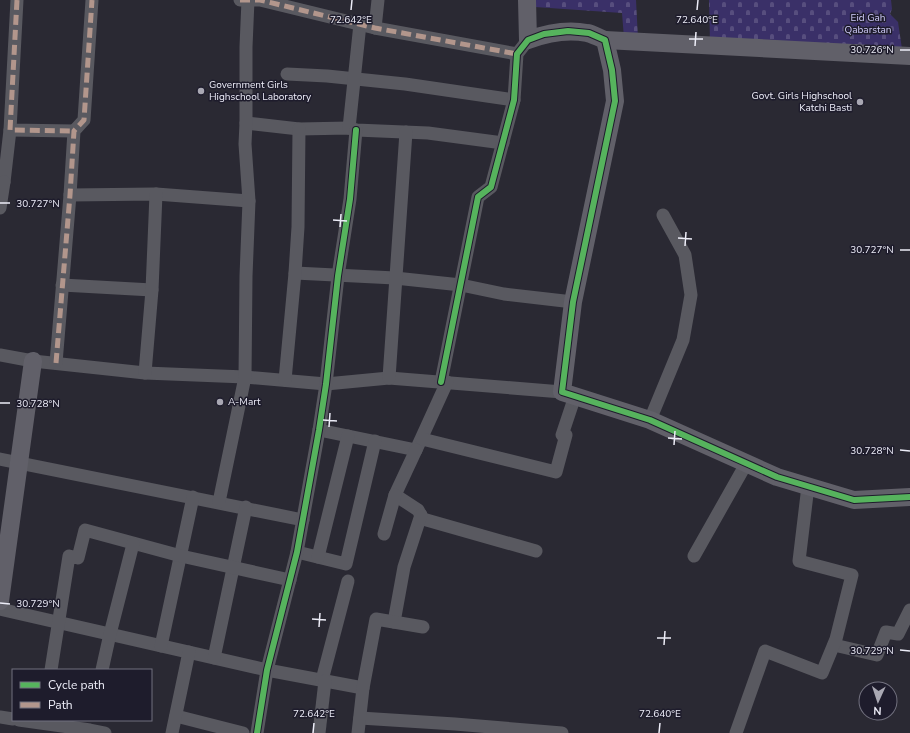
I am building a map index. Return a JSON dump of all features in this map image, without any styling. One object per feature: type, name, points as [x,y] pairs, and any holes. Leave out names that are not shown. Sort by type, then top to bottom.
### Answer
[{"type":"street","points":[[0,208],[2,182],[10,130],[18,0]]},
{"type":"street","points":[[56,363],[74,131],[84,120],[92,0]]},
{"type":"street","points":[[240,0],[260,0],[375,28],[517,54]]},
{"type":"street","points":[[219,502],[245,377],[246,276],[250,200],[245,144],[248,0]]},
{"type":"street","points":[[375,28],[378,0]]},
{"type":"street","points":[[527,0],[528,40]]},
{"type":"street","points":[[257,733],[267,670],[297,552],[326,384],[338,276],[350,199],[353,79],[360,24]]},
{"type":"street","points":[[384,534],[395,495],[419,444],[444,382],[478,197],[491,187],[514,100],[517,54],[528,40],[544,34],[568,31],[589,33],[605,40],[910,56]]},
{"type":"street","points":[[319,430],[375,441],[419,444],[556,472],[566,435],[562,435],[569,394],[573,302],[615,101],[612,70],[605,40]]},
{"type":"street","points":[[287,74],[405,84],[514,100]]},
{"type":"street","points":[[246,123],[299,129],[352,129],[406,132],[503,142]]},
{"type":"street","points":[[284,380],[295,273],[299,197],[299,129]]},
{"type":"street","points":[[10,130],[74,131]]},
{"type":"street","points":[[390,378],[395,278],[406,132]]},
{"type":"street","points":[[70,194],[156,194],[250,200]]},
{"type":"street","points":[[145,373],[152,290],[156,194]]},
{"type":"street","points":[[650,420],[683,340],[691,295],[685,255],[663,215]]},
{"type":"street","points":[[295,273],[395,278],[461,285],[504,294],[573,302]]},
{"type":"street","points":[[62,285],[152,290]]},
{"type":"street","points":[[0,355],[33,361],[145,373],[245,377],[326,384],[390,378],[569,394],[650,420],[777,477],[854,500],[910,497]]},
{"type":"street","points":[[0,601],[33,361]]},
{"type":"street","points":[[318,557],[348,436]]},
{"type":"street","points":[[297,552],[346,564],[375,441]]},
{"type":"street","points":[[0,459],[303,520]]},
{"type":"street","points":[[694,556],[746,464]]},
{"type":"street","points":[[736,733],[765,651],[822,673],[834,645],[852,575],[799,561],[808,486]]},
{"type":"street","points":[[395,495],[418,510],[423,519],[536,550]]},
{"type":"street","points":[[161,646],[194,497]]},
{"type":"street","points":[[214,658],[246,508]]},
{"type":"street","points":[[394,622],[404,567],[421,515]]},
{"type":"street","points":[[51,669],[69,556],[78,558],[85,530],[181,556],[290,580]]},
{"type":"street","points":[[102,669],[133,544]]},
{"type":"street","points":[[319,733],[324,681],[348,581]]},
{"type":"street","points":[[0,609],[267,670],[363,688]]},
{"type":"street","points":[[834,645],[877,655],[886,632],[898,634],[910,610]]},
{"type":"street","points":[[358,733],[363,688],[376,619],[423,627]]},
{"type":"street","points":[[172,733],[189,652]]},
{"type":"street","points":[[176,716],[243,733]]},
{"type":"street","points":[[0,717],[12,719]]},
{"type":"street","points":[[360,718],[462,724],[562,733]]},
{"type":"street","points":[[30,721],[91,725],[105,733]]},
{"type":"green space","points":[[534,0],[636,0],[638,39],[624,38],[622,13],[535,7]]},
{"type":"green space","name":"Eid Gah Qabarstan","points":[[709,0],[891,0],[892,9],[890,14],[898,22],[902,49],[710,41]]},
{"type":"marked path","points":[[17,0],[10,130],[74,131]]},
{"type":"marked path","points":[[56,363],[74,131],[84,120],[92,0]]},
{"type":"marked path","points":[[240,0],[260,0],[375,28],[517,54]]},
{"type":"cycle path","points":[[441,382],[478,197],[491,187],[514,100],[517,54],[528,40],[544,34],[568,31],[589,33],[605,40],[612,70],[615,101],[573,302],[562,392],[650,420],[777,477],[854,500],[910,497]]},
{"type":"cycle path","points":[[257,733],[267,670],[297,552],[319,430],[326,384],[338,276],[350,199],[356,130]]},
{"type":"place","name":"Government Girls Highschool Laboratory","points":[[201,91]]},
{"type":"place","name":"Govt. Girls Highschool Katchi Basti","points":[[860,102]]},
{"type":"place","name":"A-Mart","points":[[220,402]]}]
